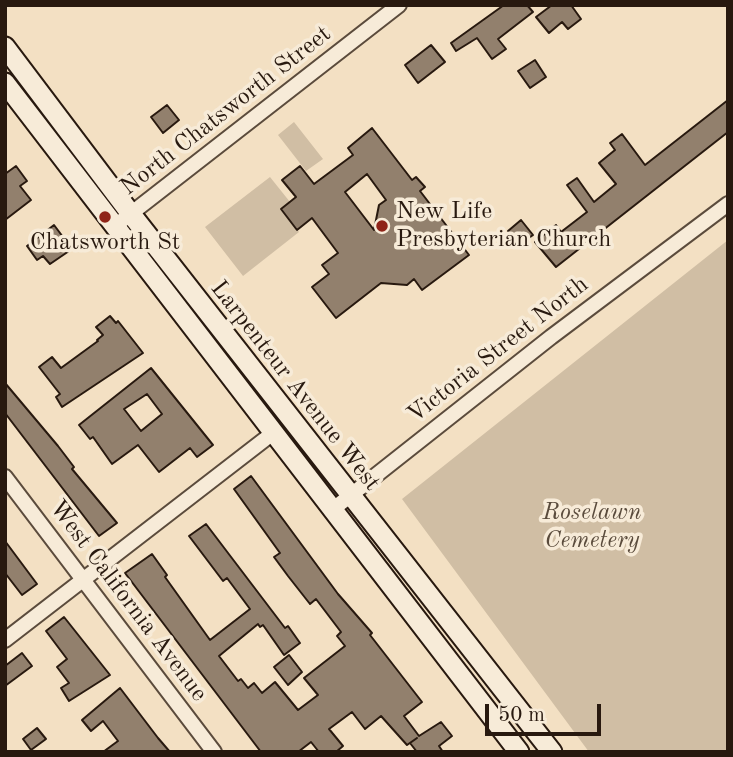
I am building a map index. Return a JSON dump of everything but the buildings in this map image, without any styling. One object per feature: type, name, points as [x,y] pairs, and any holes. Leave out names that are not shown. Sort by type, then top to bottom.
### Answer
[{"type":"main road","name":"Larpenteur Avenue West","points":[[5,47],[349,496],[552,752]]},
{"type":"main road","name":"Larpenteur Avenue West","points":[[5,83],[516,751]]},
{"type":"main road","points":[[516,751],[537,733]]},
{"type":"street","name":"North Chatsworth Street","points":[[115,226],[399,5]]},
{"type":"street","name":"Victoria Street North","points":[[332,510],[551,337],[728,204]]},
{"type":"street","points":[[5,640],[273,433]]},
{"type":"street","name":"West California Avenue","points":[[5,477],[215,752]]},
{"type":"green space","points":[[294,122],[323,159],[306,171],[278,135]]},
{"type":"green space","points":[[270,177],[290,202],[281,209],[299,232],[243,276],[205,227]]},
{"type":"green space","name":"Roselawn Cemetery","points":[[728,240],[728,752],[589,752],[402,499]]},
{"type":"place","name":"Chatsworth St","points":[[105,217]]},
{"type":"place","name":"New Life Presbyterian Church","points":[[382,226]]}]
